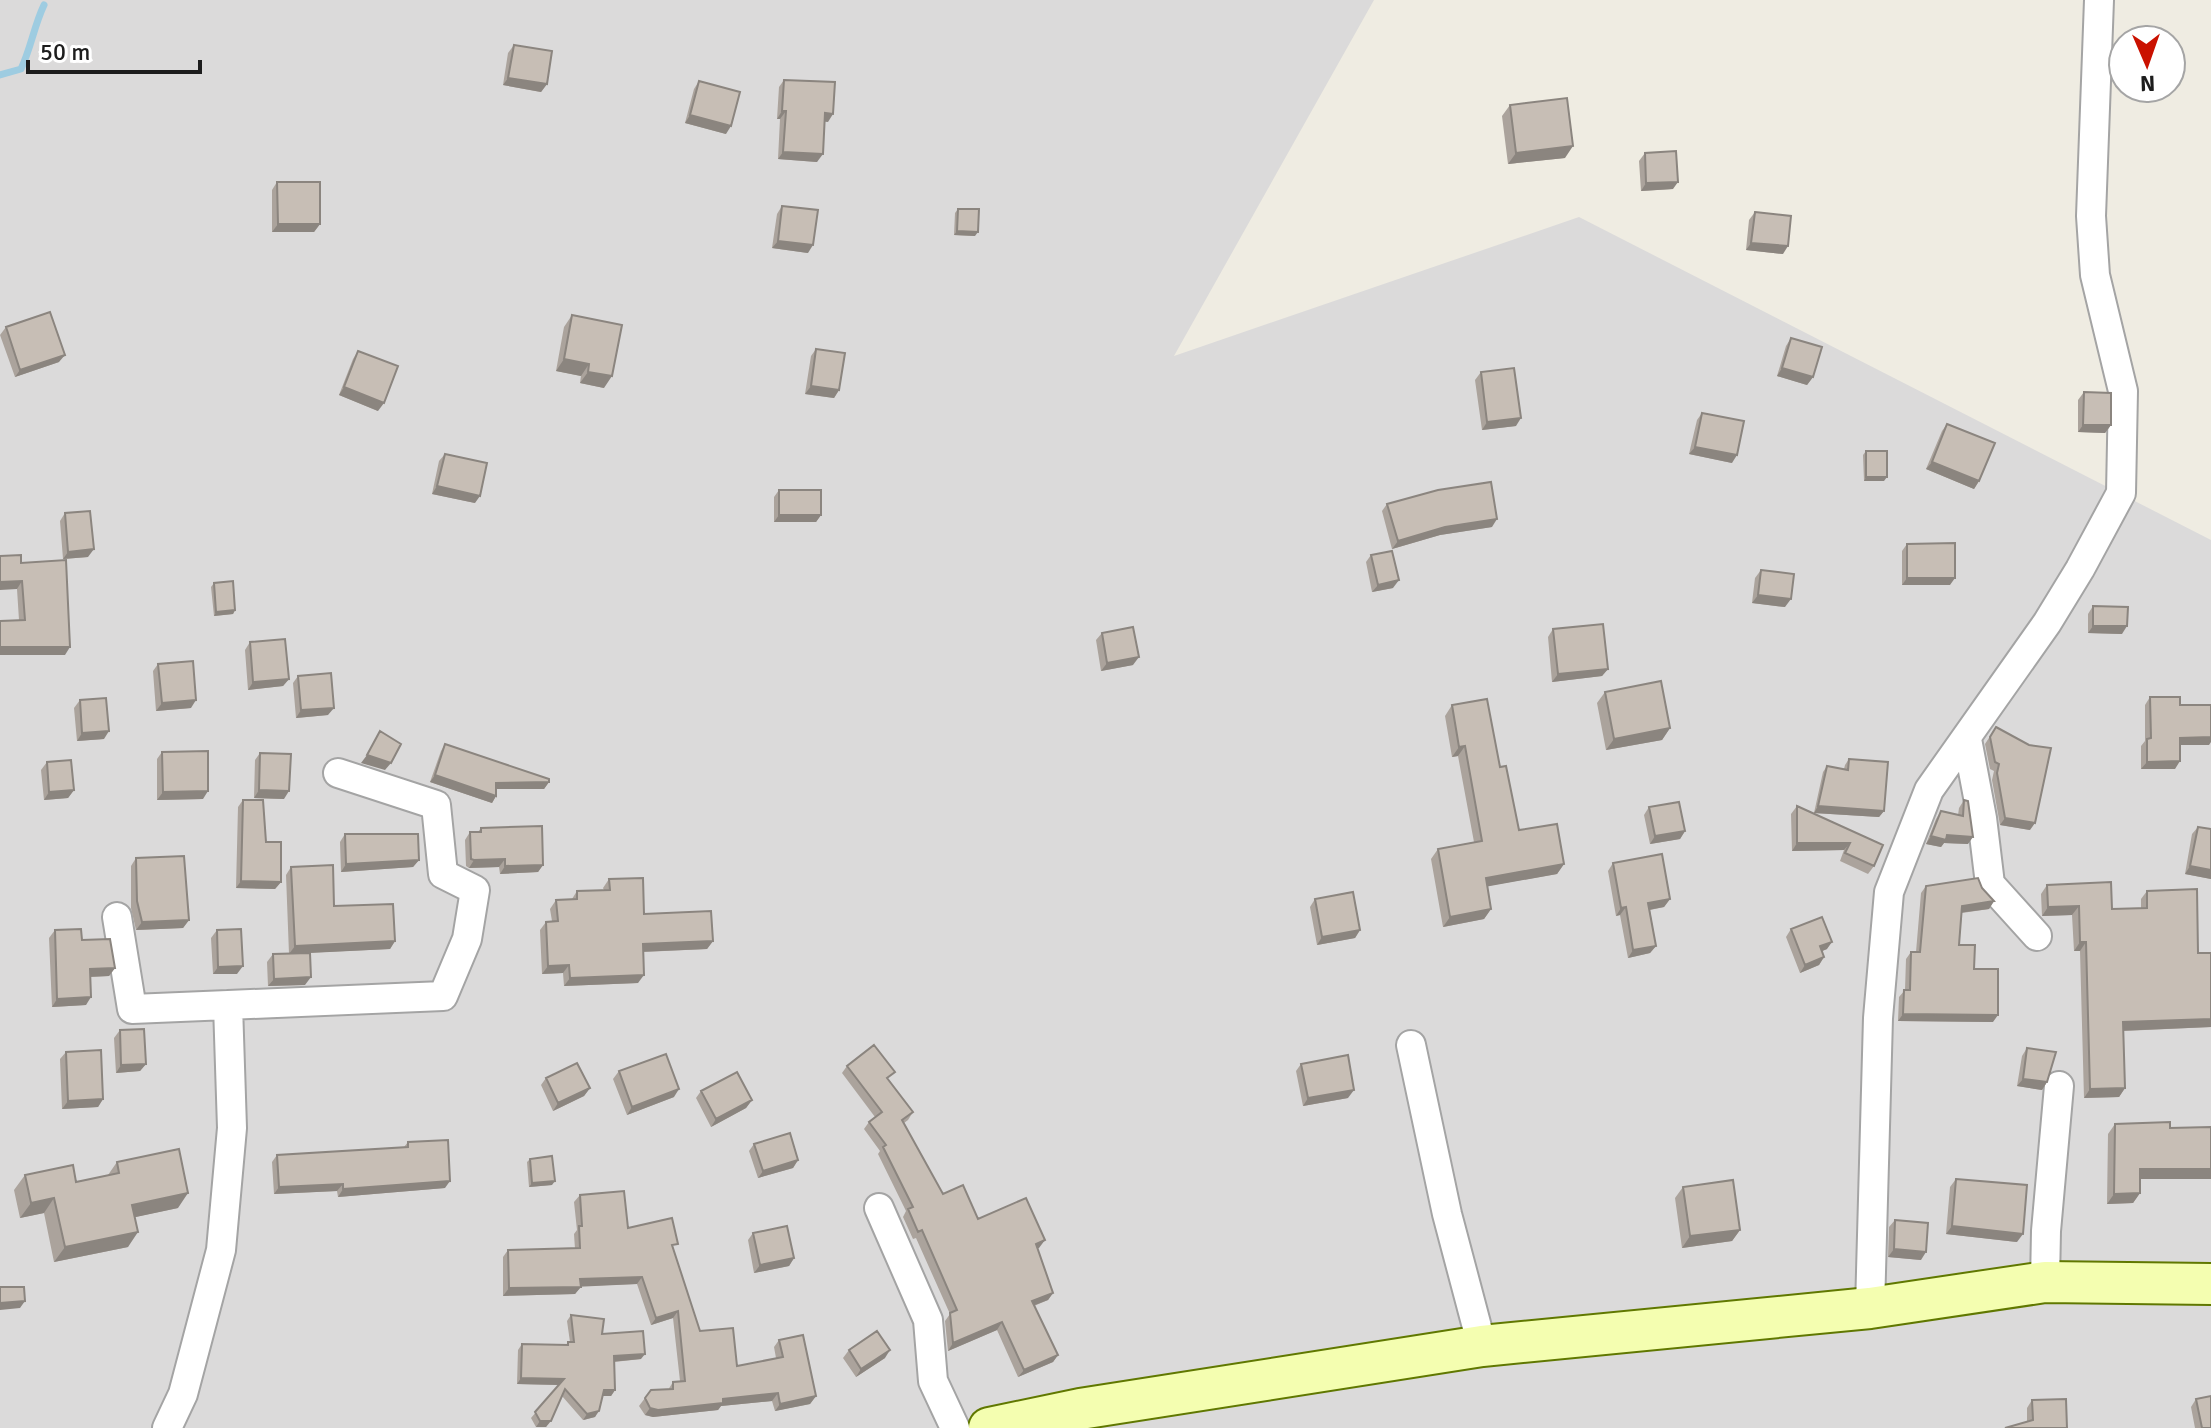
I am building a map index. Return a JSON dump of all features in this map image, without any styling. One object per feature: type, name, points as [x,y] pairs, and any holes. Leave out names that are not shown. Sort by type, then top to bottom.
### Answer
[{"type":"main road","points":[[989,1428],[1080,1409],[1482,1346],[1870,1308],[2045,1282],[2211,1284]]},
{"type":"street","points":[[1870,1308],[1878,1018],[1889,892],[1929,790],[2060,602],[2121,493],[2123,391],[2095,275],[2091,216],[2099,0]]},
{"type":"street","points":[[1967,739],[1982,818],[1990,884],[2037,936]]},
{"type":"street","points":[[117,917],[132,1009],[443,996],[467,939],[475,890],[443,874],[436,805],[338,773]]},
{"type":"street","points":[[167,1428],[183,1394],[221,1250],[232,1128],[228,1005]]},
{"type":"street","points":[[1411,1045],[1447,1214],[1482,1346]]},
{"type":"street","points":[[2045,1282],[2046,1231],[2059,1086]]},
{"type":"street","points":[[879,1208],[928,1320],[933,1381],[955,1428]]},
{"type":"shaded area","points":[[0,0],[1374,0],[1174,356],[1579,217],[2211,540],[2211,1428],[0,1428]]},
{"type":"building","points":[[514,45],[552,51],[547,84],[508,78]]},
{"type":"building","points":[[784,80],[835,82],[833,114],[825,113],[823,154],[783,152],[786,111],[782,111]]},
{"type":"building","points":[[699,81],[740,92],[731,126],[690,115]]},
{"type":"building","points":[[1567,98],[1573,146],[1516,153],[1510,105]]},
{"type":"building","points":[[1676,151],[1678,182],[1646,183],[1645,153]]},
{"type":"building","points":[[277,182],[320,182],[320,224],[278,224]]},
{"type":"building","points":[[782,206],[818,210],[813,245],[778,241]]},
{"type":"building","points":[[958,209],[979,209],[978,232],[957,231]]},
{"type":"building","points":[[1755,212],[1791,216],[1788,246],[1751,243]]},
{"type":"building","points":[[50,312],[65,355],[20,370],[6,327]]},
{"type":"building","points":[[572,315],[622,325],[612,376],[588,372],[589,364],[564,359]]},
{"type":"building","points":[[1791,338],[1822,347],[1813,377],[1782,368]]},
{"type":"building","points":[[816,349],[845,353],[839,390],[811,386]]},
{"type":"building","points":[[358,351],[398,366],[384,403],[344,387]]},
{"type":"building","points":[[1514,368],[1521,418],[1487,422],[1481,372]]},
{"type":"building","points":[[2084,392],[2111,393],[2111,425],[2083,425]]},
{"type":"building","points":[[1702,413],[1744,421],[1737,455],[1695,447]]},
{"type":"building","points":[[1947,424],[1995,443],[1979,481],[1932,462]]},
{"type":"building","points":[[1866,451],[1887,451],[1887,477],[1866,477]]},
{"type":"building","points":[[445,454],[487,463],[480,496],[437,486]]},
{"type":"building","points":[[1491,482],[1497,519],[1445,527],[1398,541],[1387,504],[1438,490]]},
{"type":"building","points":[[779,490],[821,490],[821,515],[779,515]]},
{"type":"building","points":[[90,511],[94,549],[68,552],[65,513]]},
{"type":"building","points":[[1955,543],[1955,578],[1907,578],[1907,544]]},
{"type":"building","points":[[1392,551],[1399,580],[1378,585],[1371,555]]},
{"type":"building","points":[[21,555],[21,563],[66,560],[70,647],[0,647],[0,621],[25,620],[22,581],[0,582],[0,556]]},
{"type":"building","points":[[1761,570],[1794,574],[1791,599],[1758,595]]},
{"type":"building","points":[[233,581],[235,610],[216,612],[214,583]]},
{"type":"building","points":[[2093,606],[2128,607],[2127,626],[2093,626]]},
{"type":"building","points":[[1603,624],[1608,669],[1558,674],[1553,629]]},
{"type":"building","points":[[1133,627],[1139,657],[1107,663],[1102,633]]},
{"type":"building","points":[[285,639],[289,679],[253,682],[250,642]]},
{"type":"building","points":[[193,661],[196,700],[162,703],[158,664]]},
{"type":"building","points":[[331,673],[334,708],[301,710],[298,676]]},
{"type":"building","points":[[1661,681],[1670,728],[1614,739],[1605,692]]},
{"type":"building","points":[[2150,697],[2180,697],[2180,705],[2211,705],[2211,737],[2180,738],[2180,761],[2147,762],[2147,739],[2151,738]]},
{"type":"building","points":[[106,698],[109,731],[82,733],[80,700]]},
{"type":"building","points":[[1487,699],[1500,767],[1506,766],[1519,830],[1557,824],[1564,864],[1486,878],[1491,909],[1450,917],[1438,849],[1482,841],[1465,746],[1459,747],[1452,705]]},
{"type":"building","points":[[1996,727],[2029,745],[2051,748],[2035,823],[2005,818],[1997,773],[1999,764],[1995,762],[1990,737]]},
{"type":"building","points":[[380,731],[401,744],[391,763],[367,755]]},
{"type":"building","points":[[445,744],[549,779],[549,782],[496,783],[496,796],[435,775]]},
{"type":"building","points":[[208,751],[208,791],[163,792],[162,752]]},
{"type":"building","points":[[260,753],[291,754],[289,791],[259,790]]},
{"type":"building","points":[[1849,759],[1888,762],[1884,811],[1818,806],[1827,766],[1848,770]]},
{"type":"building","points":[[71,760],[74,790],[49,792],[47,762]]},
{"type":"building","points":[[243,800],[263,800],[266,842],[281,842],[281,882],[241,881]]},
{"type":"building","points":[[1964,800],[1968,801],[1973,837],[1947,835],[1946,840],[1931,836],[1941,811],[1963,816]]},
{"type":"building","points":[[1679,802],[1685,831],[1655,836],[1649,807]]},
{"type":"building","points":[[1797,806],[1883,845],[1874,866],[1845,853],[1850,843],[1797,843]]},
{"type":"building","points":[[542,826],[543,865],[505,866],[505,859],[471,859],[470,832],[481,832],[481,828]]},
{"type":"building","points":[[2198,827],[2211,829],[2211,870],[2190,866]]},
{"type":"building","points":[[345,834],[418,834],[419,860],[346,864]]},
{"type":"building","points":[[1662,854],[1670,899],[1648,903],[1656,946],[1633,950],[1626,907],[1621,908],[1613,863]]},
{"type":"building","points":[[184,856],[189,920],[142,922],[137,901],[136,858]]},
{"type":"building","points":[[333,865],[334,906],[393,904],[395,941],[295,946],[291,867]]},
{"type":"building","points":[[643,878],[644,914],[711,911],[713,941],[643,944],[644,975],[570,978],[569,965],[548,966],[546,922],[558,921],[556,900],[577,899],[577,891],[610,890],[609,879]]},
{"type":"building","points":[[1978,878],[1982,888],[1994,901],[1962,906],[1959,945],[1975,945],[1974,969],[1998,969],[1998,1015],[1903,1014],[1904,990],[1910,990],[1911,952],[1920,952],[1926,886]]},
{"type":"building","points":[[2111,882],[2112,909],[2147,908],[2147,891],[2197,889],[2198,953],[2211,953],[2211,1019],[2123,1022],[2125,1088],[2090,1089],[2086,942],[2080,942],[2079,906],[2048,907],[2047,885]]},
{"type":"building","points":[[1353,892],[1360,930],[1322,937],[1315,899]]},
{"type":"building","points":[[1822,917],[1832,942],[1820,946],[1824,957],[1805,965],[1791,929]]},
{"type":"building","points":[[81,929],[82,940],[110,939],[115,968],[90,969],[91,997],[57,999],[55,930]]},
{"type":"building","points":[[241,929],[243,966],[218,967],[217,930]]},
{"type":"building","points":[[310,953],[311,977],[274,979],[273,954]]},
{"type":"building","points":[[144,1029],[146,1064],[121,1065],[120,1030]]},
{"type":"building","points":[[874,1045],[895,1072],[887,1078],[913,1112],[902,1120],[943,1194],[963,1185],[978,1219],[1026,1198],[1045,1240],[1036,1244],[1053,1293],[1032,1301],[1058,1355],[1024,1370],[1002,1322],[953,1343],[950,1313],[957,1310],[922,1230],[918,1232],[908,1209],[913,1207],[883,1147],[886,1145],[869,1122],[882,1112],[847,1066]]},
{"type":"building","points":[[2027,1048],[2056,1052],[2047,1082],[2023,1079]]},
{"type":"building","points":[[101,1050],[103,1099],[68,1101],[66,1052]]},
{"type":"building","points":[[666,1054],[679,1089],[632,1107],[619,1071]]},
{"type":"building","points":[[1348,1055],[1354,1090],[1308,1098],[1301,1064]]},
{"type":"building","points":[[577,1063],[590,1088],[558,1103],[546,1078]]},
{"type":"building","points":[[737,1072],[752,1100],[716,1119],[701,1091]]},
{"type":"building","points":[[2170,1122],[2170,1128],[2211,1127],[2211,1169],[2140,1169],[2140,1193],[2114,1194],[2115,1124]]},
{"type":"building","points":[[790,1133],[798,1160],[763,1171],[754,1144]]},
{"type":"building","points":[[448,1140],[450,1181],[343,1189],[343,1184],[279,1187],[277,1155],[408,1147],[408,1142]]},
{"type":"building","points":[[179,1149],[188,1193],[132,1205],[138,1232],[65,1247],[54,1198],[31,1203],[25,1175],[73,1165],[76,1182],[119,1173],[117,1162]]},
{"type":"building","points":[[552,1156],[555,1181],[532,1183],[530,1159]]},
{"type":"building","points":[[1956,1179],[2027,1185],[2023,1234],[1952,1226]]},
{"type":"building","points":[[1733,1180],[1740,1230],[1690,1236],[1683,1187]]},
{"type":"building","points":[[624,1191],[628,1228],[672,1218],[678,1244],[672,1245],[700,1331],[733,1328],[737,1366],[783,1357],[779,1340],[803,1335],[816,1396],[780,1404],[778,1393],[723,1399],[723,1403],[658,1410],[650,1408],[645,1398],[651,1390],[673,1389],[673,1382],[685,1381],[678,1311],[656,1318],[642,1277],[580,1279],[581,1287],[509,1288],[508,1250],[580,1248],[580,1195]]},
{"type":"building","points":[[1895,1220],[1928,1223],[1926,1252],[1894,1249]]},
{"type":"building","points":[[787,1226],[794,1258],[760,1265],[753,1233]]},
{"type":"building","points":[[0,1287],[24,1287],[25,1301],[0,1303]]},
{"type":"building","points":[[571,1315],[604,1319],[602,1334],[643,1331],[645,1354],[614,1356],[615,1390],[604,1390],[599,1411],[587,1414],[565,1389],[551,1421],[540,1421],[535,1412],[564,1379],[521,1378],[522,1344],[568,1345],[568,1342],[574,1342]]},
{"type":"building","points":[[877,1331],[890,1350],[861,1369],[849,1350]]},
{"type":"building","points":[[2211,1396],[2211,1428],[2202,1428],[2196,1399]]},
{"type":"building","points":[[2066,1399],[2067,1428],[2005,1428],[2033,1420],[2032,1400]]},
{"type":"waterway","points":[[0,75],[21,69],[44,5]]}]
